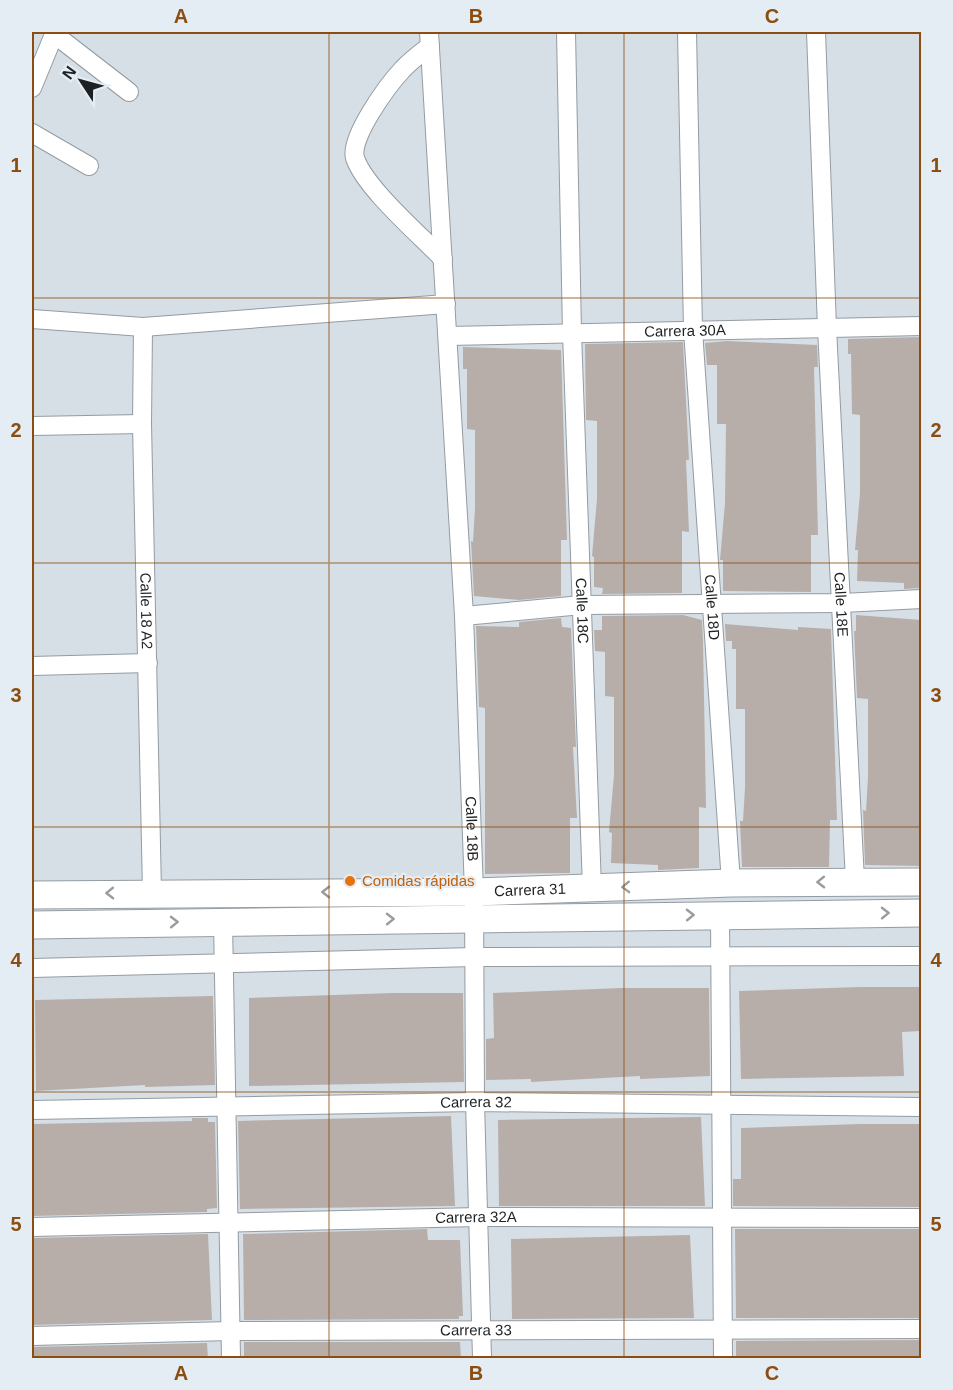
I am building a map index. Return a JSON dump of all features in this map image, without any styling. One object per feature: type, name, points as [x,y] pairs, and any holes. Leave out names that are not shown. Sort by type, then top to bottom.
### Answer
[{"type":"main road","name":"Carrera 31","points":[[32,925],[223,922],[474,905],[592,888],[731,883],[921,882]]},
{"type":"main road","name":"Carrera 31","points":[[32,895],[152,892],[720,915],[921,913]]},
{"type":"street","name":"Calle 18C","points":[[566,32],[572,333],[592,888]]},
{"type":"street","name":"Calle 18D","points":[[687,32],[693,330],[731,883]]},
{"type":"street","name":"Calle 18E","points":[[816,32],[827,328],[855,881]]},
{"type":"street","points":[[32,88],[55,33],[129,92]]},
{"type":"street","points":[[430,38],[401,70],[379,101],[357,137],[354,156],[364,176],[443,259]]},
{"type":"street","name":"Calle 18B","points":[[430,38],[464,616],[474,905],[475,1102],[482,1359]]},
{"type":"street","points":[[32,133],[89,166]]},
{"type":"street","points":[[32,319],[143,327],[446,304]]},
{"type":"street","name":"Carrera 30A","points":[[448,336],[921,326]]},
{"type":"street","name":"Calle 18 A2","points":[[143,327],[142,424],[152,892]]},
{"type":"street","points":[[32,426],[142,424]]},
{"type":"street","points":[[464,616],[582,605],[842,603],[921,599]]},
{"type":"street","points":[[32,666],[148,663]]},
{"type":"street","points":[[720,915],[723,1359]]},
{"type":"street","points":[[223,922],[231,1359]]},
{"type":"street","points":[[32,968],[474,957],[921,956]]},
{"type":"street","name":"Carrera 32","points":[[32,1110],[475,1102],[721,1107],[921,1107]]},
{"type":"street","name":"Carrera 32A","points":[[32,1227],[229,1225],[479,1217],[921,1218]]},
{"type":"street","name":"Carrera 33","points":[[32,1336],[231,1331],[921,1329]]},
{"type":"building","points":[[921,337],[921,588],[904,589],[904,583],[857,581],[858,550],[855,550],[860,493],[860,415],[852,414],[851,354],[848,354],[848,339]]},
{"type":"building","points":[[727,341],[817,345],[818,367],[814,367],[818,535],[811,535],[811,592],[723,591],[723,560],[720,560],[725,503],[726,424],[717,424],[717,365],[707,365],[705,343]]},
{"type":"building","points":[[683,342],[689,460],[686,460],[689,532],[682,531],[682,593],[602,594],[603,588],[594,587],[594,557],[592,556],[597,499],[597,421],[586,420],[585,344]]},
{"type":"building","points":[[463,347],[561,350],[567,540],[561,540],[561,596],[519,600],[474,596],[471,541],[473,542],[475,508],[475,430],[467,429],[467,369],[463,369]]},
{"type":"building","points":[[683,615],[702,620],[706,808],[699,807],[699,868],[658,870],[658,865],[611,863],[612,833],[609,832],[614,775],[614,697],[605,696],[605,652],[595,651],[594,630],[602,630],[602,616]]},
{"type":"building","points":[[856,615],[921,620],[921,866],[865,865],[863,810],[866,811],[868,777],[868,699],[857,698],[854,631],[856,631]]},
{"type":"building","points":[[561,618],[562,627],[571,628],[576,747],[573,747],[577,818],[570,818],[570,873],[485,874],[485,708],[479,707],[476,626],[519,627],[519,622]]},
{"type":"building","points":[[725,624],[798,630],[798,627],[831,629],[837,820],[830,820],[829,867],[742,867],[740,821],[743,821],[745,788],[745,709],[736,709],[736,649],[732,649],[732,641],[726,641]]},
{"type":"building","points":[[919,987],[921,1031],[902,1032],[904,1076],[741,1079],[739,991]]},
{"type":"building","points":[[621,988],[709,988],[710,1076],[640,1079],[640,1076],[531,1082],[531,1079],[486,1080],[486,1039],[494,1038],[493,993]]},
{"type":"building","points":[[463,993],[464,1082],[249,1086],[249,998]]},
{"type":"building","points":[[213,996],[215,1085],[145,1087],[145,1085],[36,1091],[35,1000]]},
{"type":"building","points":[[451,1116],[455,1206],[240,1209],[238,1121]]},
{"type":"building","points":[[701,1117],[705,1206],[499,1206],[498,1120]]},
{"type":"building","points":[[192,1118],[208,1118],[208,1122],[215,1122],[217,1208],[207,1209],[207,1212],[32,1216],[32,1124],[192,1121]]},
{"type":"building","points":[[921,1124],[921,1207],[733,1206],[733,1179],[741,1179],[741,1128]]},
{"type":"building","points":[[427,1229],[428,1240],[460,1240],[463,1316],[459,1316],[459,1319],[244,1320],[243,1234]]},
{"type":"building","points":[[735,1229],[921,1229],[921,1318],[736,1318]]},
{"type":"building","points":[[208,1234],[212,1320],[32,1325],[32,1238]]},
{"type":"building","points":[[690,1235],[694,1318],[512,1319],[511,1239]]},
{"type":"building","points":[[921,1340],[921,1359],[736,1359],[736,1341]]},
{"type":"building","points":[[244,1342],[460,1342],[461,1359],[244,1359]]},
{"type":"building","points":[[207,1343],[208,1359],[32,1359],[32,1347]]},
{"type":"place","name":"Comidas rápidas","points":[[350,881]]}]
